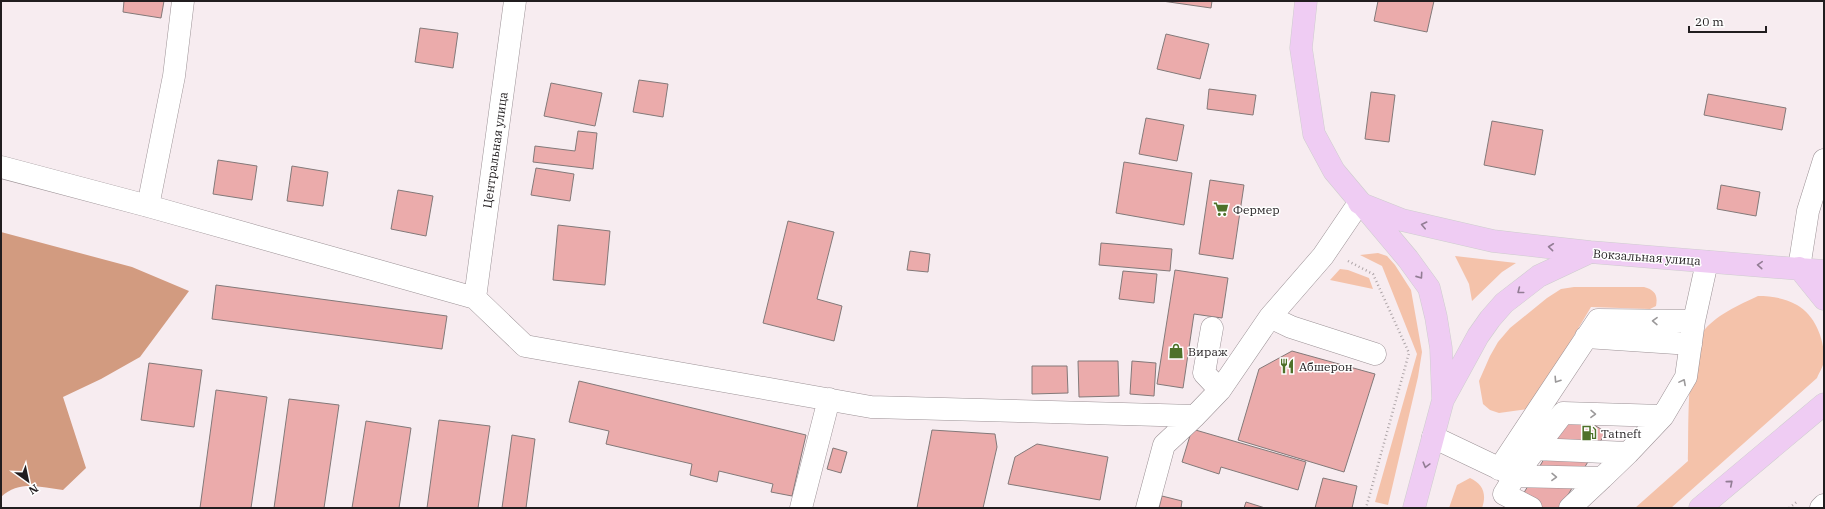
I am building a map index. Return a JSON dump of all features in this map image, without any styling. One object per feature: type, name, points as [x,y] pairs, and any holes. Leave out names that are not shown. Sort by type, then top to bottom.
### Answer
[{"type":"main road","points":[[1306,1],[1301,48],[1314,134],[1334,171],[1359,203],[1408,259],[1428,288],[1436,317],[1441,348],[1443,400]]},
{"type":"main road","points":[[1359,203],[1402,220],[1493,241],[1590,252]]},
{"type":"main road","name":"Вокзальная улица","points":[[1414,508],[1443,400],[1478,336],[1490,319],[1504,303],[1539,276],[1590,252],[1824,271]]},
{"type":"main road","points":[[1799,268],[1824,299]]},
{"type":"main road","points":[[1700,508],[1823,406]]},
{"type":"street","points":[[148,206],[174,76],[183,1]]},
{"type":"street","name":"Центральная улица","points":[[475,298],[515,1]]},
{"type":"street","points":[[1799,268],[1808,211],[1824,160]]},
{"type":"street","points":[[1,167],[148,206],[475,298],[525,346],[871,406],[1195,416]]},
{"type":"street","points":[[1148,508],[1164,445],[1220,390],[1270,316],[1323,256],[1359,203]]},
{"type":"street","points":[[1570,508],[1628,453],[1663,416],[1686,377],[1694,321],[1707,262]]},
{"type":"street","points":[[1270,316],[1292,327],[1375,354]]},
{"type":"street","points":[[1531,508],[1504,494],[1507,472],[1586,337],[1598,320],[1694,321]]},
{"type":"street","points":[[1212,328],[1204,373],[1220,390]]},
{"type":"street","points":[[1586,337],[1691,344]]},
{"type":"street","points":[[801,508],[829,399]]},
{"type":"street","points":[[1507,472],[1535,449],[1563,413],[1663,416]]},
{"type":"street","points":[[1433,437],[1507,472],[1602,478]]},
{"type":"street","points":[[1535,449],[1628,453]]},
{"type":"shaded area","points":[[1,232],[132,267],[189,291],[140,357],[101,379],[63,397],[86,468],[63,490],[30,486],[15,488],[1,497]]},
{"type":"shaded area","points":[[1378,253],[1387,256],[1395,265],[1411,290],[1422,352],[1418,377],[1388,505],[1375,502],[1417,354],[1382,266],[1360,255]]},
{"type":"shaded area","points":[[1455,256],[1516,263],[1502,272],[1472,301],[1469,284]]},
{"type":"shaded area","points":[[1340,269],[1348,270],[1369,278],[1373,289],[1330,280]]},
{"type":"shaded area","points":[[1574,287],[1644,287],[1653,291],[1655,294],[1657,299],[1656,306],[1650,309],[1591,307],[1557,364],[1527,409],[1499,413],[1490,410],[1483,404],[1479,381],[1498,342],[1510,328],[1547,298],[1561,289]]},
{"type":"shaded area","points":[[1758,296],[1768,296],[1788,301],[1803,309],[1809,315],[1818,329],[1823,345],[1824,361],[1817,378],[1671,508],[1635,508],[1688,461],[1689,394],[1691,375],[1693,358],[1697,343],[1702,333],[1720,316]]},
{"type":"shaded area","points":[[1470,478],[1478,483],[1483,490],[1484,498],[1482,508],[1449,508],[1457,485]]},
{"type":"building","points":[[124,1],[164,1],[161,18],[123,12]]},
{"type":"building","points":[[1162,1],[1212,1],[1211,8]]},
{"type":"building","points":[[1378,1],[1434,1],[1427,32],[1374,21]]},
{"type":"building","points":[[420,28],[458,33],[453,68],[415,62]]},
{"type":"building","points":[[1166,34],[1209,44],[1200,79],[1157,69]]},
{"type":"building","points":[[639,80],[668,84],[663,117],[633,112]]},
{"type":"building","points":[[551,83],[602,93],[595,126],[544,116]]},
{"type":"building","points":[[1209,89],[1256,95],[1253,115],[1207,109]]},
{"type":"building","points":[[1371,92],[1395,95],[1389,142],[1365,139]]},
{"type":"building","points":[[1708,94],[1786,108],[1782,130],[1704,115]]},
{"type":"building","points":[[1146,118],[1184,125],[1177,161],[1139,154]]},
{"type":"building","points":[[1492,121],[1543,130],[1535,175],[1484,165]]},
{"type":"building","points":[[578,131],[597,133],[593,169],[533,162],[535,146],[575,151]]},
{"type":"building","points":[[218,160],[257,166],[252,200],[213,194]]},
{"type":"building","points":[[1124,162],[1192,173],[1184,225],[1116,213]]},
{"type":"building","points":[[292,166],[328,172],[323,206],[287,201]]},
{"type":"building","points":[[536,168],[574,174],[570,201],[531,195]]},
{"type":"building","points":[[1210,180],[1244,185],[1233,259],[1199,254]]},
{"type":"building","points":[[1721,185],[1760,192],[1756,216],[1717,209]]},
{"type":"building","points":[[398,190],[433,196],[426,236],[391,229]]},
{"type":"building","points":[[788,221],[834,232],[817,299],[842,306],[834,341],[763,323]]},
{"type":"building","points":[[558,225],[610,231],[605,285],[553,280]]},
{"type":"building","points":[[1101,243],[1172,249],[1170,271],[1099,265]]},
{"type":"building","points":[[910,251],[930,254],[928,272],[907,270]]},
{"type":"building","name":"Вираж","points":[[1175,270],[1228,278],[1222,318],[1194,314],[1183,388],[1157,384]]},
{"type":"building","points":[[1123,271],[1157,274],[1154,303],[1119,299]]},
{"type":"building","points":[[216,285],[447,316],[442,349],[212,319]]},
{"type":"building","points":[[1292,351],[1375,374],[1344,472],[1238,440],[1259,369]]},
{"type":"building","points":[[1078,361],[1118,361],[1119,396],[1079,397]]},
{"type":"building","points":[[1132,361],[1156,363],[1154,396],[1130,394]]},
{"type":"building","points":[[149,363],[202,370],[194,427],[141,420]]},
{"type":"building","points":[[1032,366],[1067,366],[1068,393],[1032,394]]},
{"type":"building","points":[[579,381],[806,435],[792,496],[771,492],[773,484],[719,471],[717,482],[690,475],[692,464],[606,444],[609,431],[569,422]]},
{"type":"building","points":[[216,390],[267,397],[251,508],[200,508]]},
{"type":"building","points":[[289,399],[339,405],[324,508],[274,508]]},
{"type":"building","points":[[1572,412],[1606,432],[1560,508],[1541,508],[1522,496]]},
{"type":"building","points":[[439,420],[490,426],[478,508],[427,508]]},
{"type":"building","points":[[366,421],[411,428],[399,508],[352,508]]},
{"type":"building","points":[[1192,429],[1306,462],[1298,490],[1221,467],[1219,474],[1182,462]]},
{"type":"building","points":[[932,430],[995,434],[997,447],[983,508],[917,508]]},
{"type":"building","points":[[512,435],[535,439],[526,508],[502,508]]},
{"type":"building","points":[[1037,444],[1108,457],[1100,500],[1008,484],[1015,457]]},
{"type":"building","points":[[833,448],[847,452],[841,473],[827,469]]},
{"type":"building","points":[[1323,478],[1357,486],[1352,508],[1315,508]]},
{"type":"building","points":[[1162,496],[1182,501],[1181,508],[1159,508]]},
{"type":"building","points":[[1246,502],[1265,508],[1244,508]]},
{"type":"place","name":"Фермер","points":[[1221,209]]},
{"type":"place","name":"Вираж","points":[[1176,351]]},
{"type":"place","name":"Абшерон","points":[[1287,366]]},
{"type":"place","name":"Tatneft","points":[[1589,433]]}]
